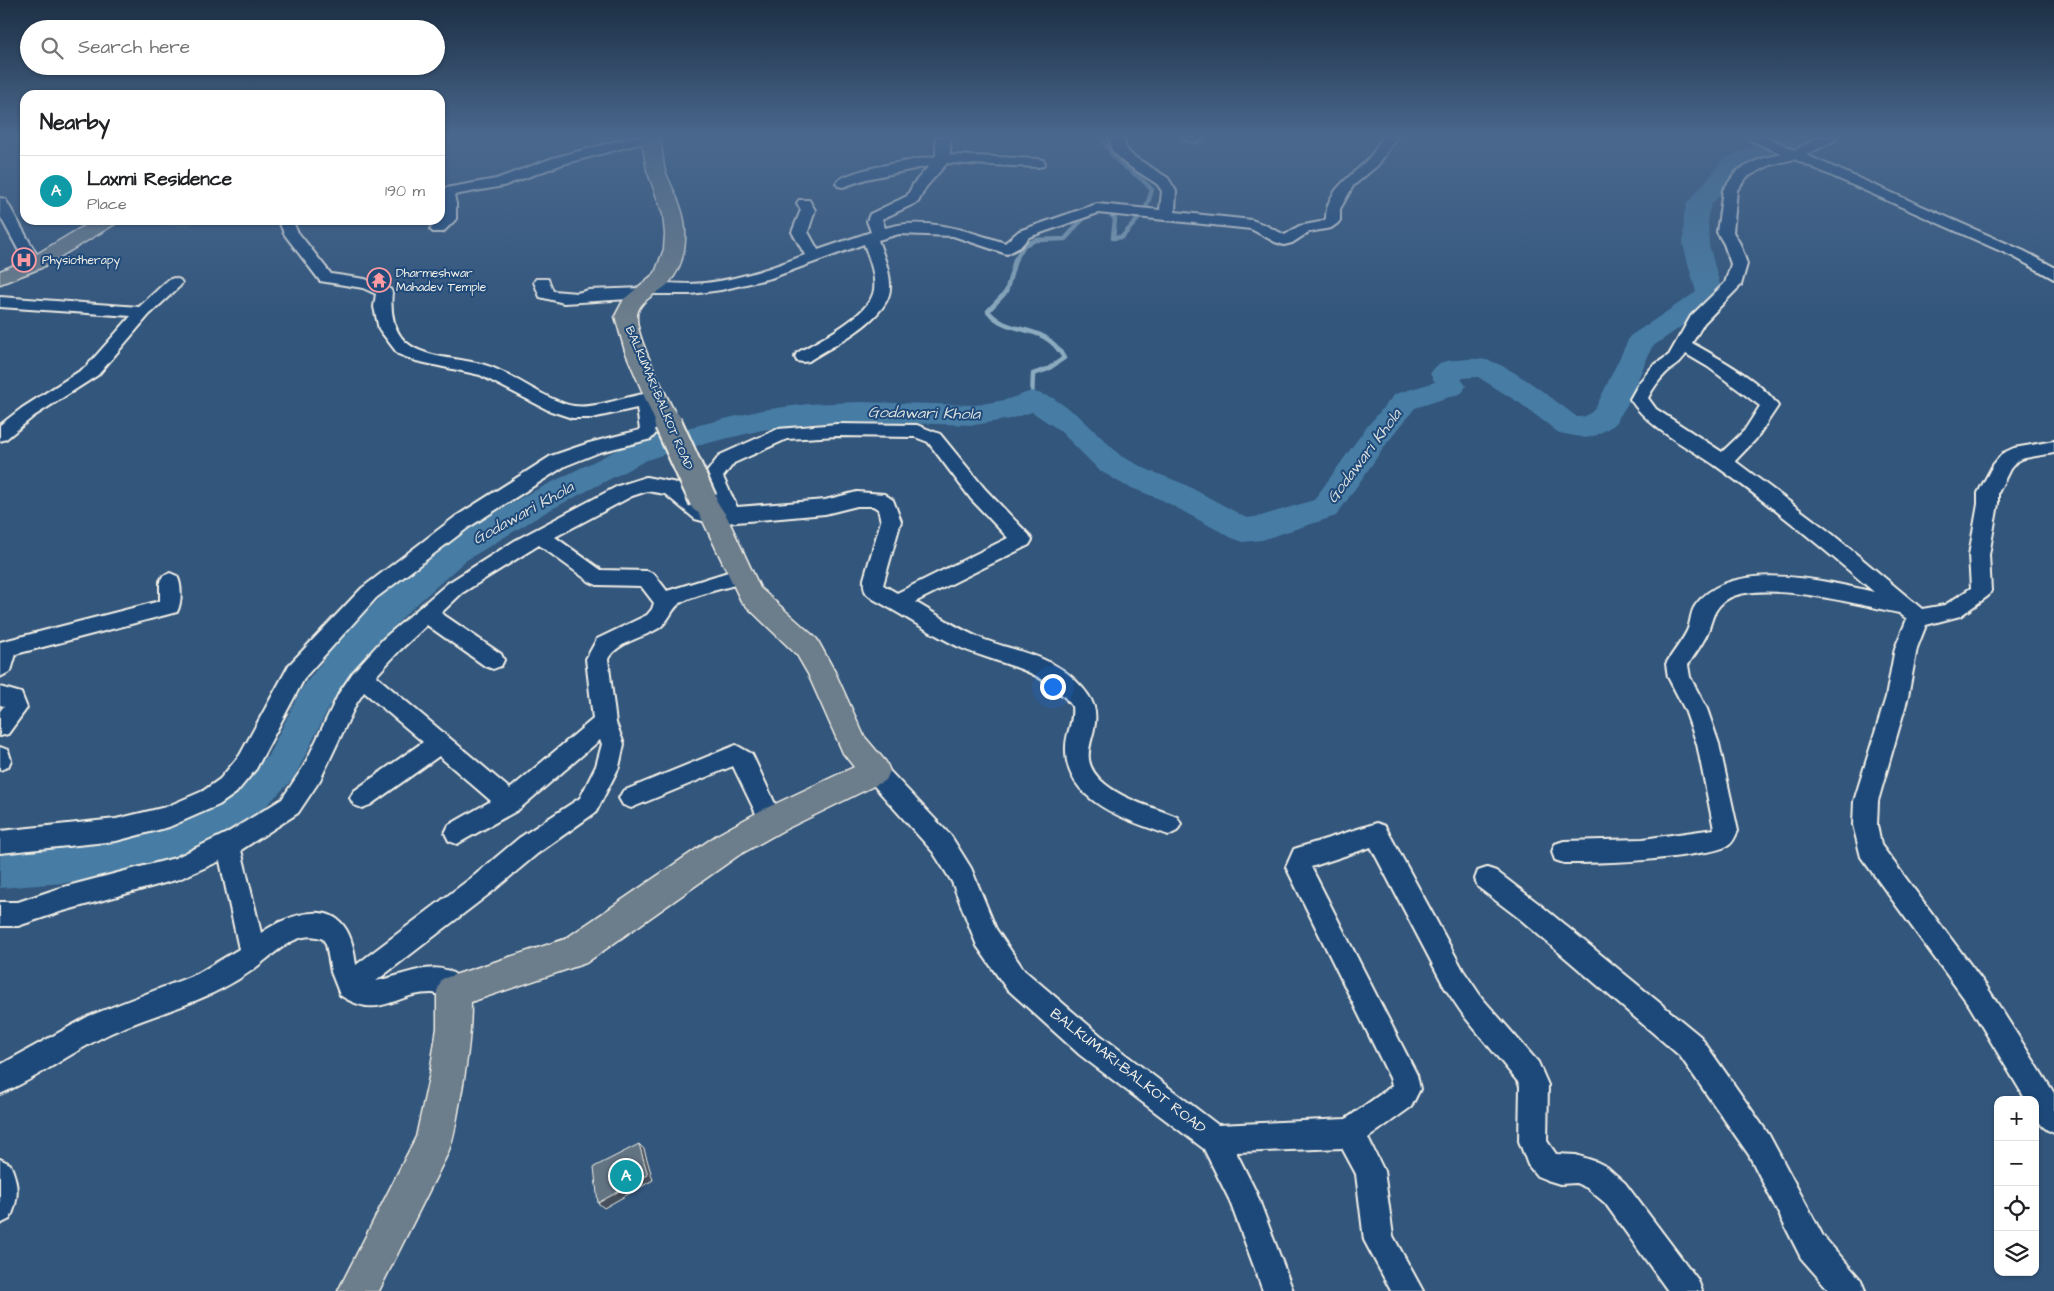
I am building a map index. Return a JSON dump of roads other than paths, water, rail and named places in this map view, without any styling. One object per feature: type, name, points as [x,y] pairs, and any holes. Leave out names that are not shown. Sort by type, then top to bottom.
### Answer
[{"type":"main road","name":"BALKUMARI-BALKOT ROAD","points":[[666,197],[674,220],[674,252],[664,276],[633,302],[627,309],[625,318],[656,406],[716,510],[741,576],[750,594],[807,647],[822,672],[853,744],[875,771]]},
{"type":"main road","points":[[0,278],[34,264],[100,225]]},
{"type":"main road","points":[[358,1291],[434,1142],[454,1028],[454,991],[574,952],[602,935],[728,845],[771,821],[875,771]]},
{"type":"street","points":[[445,222],[448,219],[450,205],[448,197]]},
{"type":"street","points":[[803,357],[864,317],[875,306],[882,294],[882,281],[875,237],[875,217],[914,197]]},
{"type":"street","points":[[1162,215],[1167,197]]},
{"type":"street","points":[[542,282],[546,294],[564,298],[691,289],[721,285],[771,273],[840,247],[898,229],[940,230],[970,236],[1007,249],[1015,244],[1024,234],[1091,210],[1104,208],[1258,226],[1282,240],[1288,240],[1302,230],[1329,224],[1333,220],[1333,209],[1340,197]]},
{"type":"street","points":[[1729,197],[1725,232],[1732,244],[1739,264],[1733,285],[1697,320],[1675,358],[1659,370],[1645,386],[1639,398],[1650,413],[1724,462],[1824,538],[1912,612]]},
{"type":"street","points":[[1891,197],[2019,254],[2054,274]]},
{"type":"street","points":[[0,202],[34,264]]},
{"type":"street","points":[[804,203],[808,210],[800,232],[814,257]]},
{"type":"street","points":[[0,842],[116,830],[169,817],[211,798],[228,786],[248,762],[297,671],[369,593],[462,522],[558,461],[595,447],[645,435],[649,431],[656,406],[572,412],[554,406],[485,371],[446,364],[404,350],[392,338],[387,329],[382,307],[384,292],[380,288],[365,284],[326,278],[290,232],[287,225]]},
{"type":"street","points":[[438,229],[442,225]]},
{"type":"street","points":[[0,435],[28,412],[92,371],[143,312],[174,283]]},
{"type":"street","points":[[0,302],[143,312]]},
{"type":"street","points":[[1682,345],[1714,363],[1764,398],[1769,406],[1750,435],[1724,462]]},
{"type":"street","points":[[0,914],[18,914],[60,900],[179,868],[236,841],[290,806],[312,772],[347,699],[362,677],[392,645],[455,588],[523,544],[625,491],[646,484],[670,488],[713,476],[727,459],[784,433],[837,430],[917,431],[934,438],[972,488],[1022,540],[898,602]]},
{"type":"street","points":[[1564,852],[1622,852],[1689,845],[1721,838],[1726,831],[1708,744],[1696,708],[1678,677],[1677,664],[1697,633],[1703,611],[1720,594],[1745,586],[1777,584],[1822,588],[1912,612],[1936,616],[1964,606],[1981,591],[1979,555],[1988,504],[1988,493],[2002,466],[2010,458],[2021,452],[2054,447]]},
{"type":"street","points":[[713,476],[716,510]]},
{"type":"street","points":[[670,488],[702,514],[716,510],[825,507],[857,498],[877,499],[886,505],[892,521],[873,588],[881,595],[898,602],[961,639],[989,650],[1018,657],[1042,666],[1062,681],[1082,704],[1084,723],[1077,748],[1079,764],[1088,782],[1110,802],[1170,824]]},
{"type":"street","points":[[544,539],[597,577],[629,580],[647,579],[661,598]]},
{"type":"street","points":[[349,986],[484,883],[528,846],[588,805],[607,767],[613,744],[605,723],[597,660],[605,645],[654,621],[662,612],[663,605],[675,596],[741,576]]},
{"type":"street","points":[[0,668],[3,665],[6,648],[170,606],[170,581]]},
{"type":"street","points":[[1912,612],[1897,697],[1866,801],[1865,825],[1870,849],[1978,996],[2054,1118]]},
{"type":"street","points":[[428,615],[493,660]]},
{"type":"street","points":[[362,677],[510,803]]},
{"type":"street","points":[[0,696],[13,699],[16,708],[0,727]]},
{"type":"street","points":[[457,833],[510,803],[605,723]]},
{"type":"street","points":[[362,798],[440,743]]},
{"type":"street","points":[[631,798],[736,755],[744,761],[771,821]]},
{"type":"street","name":"BALKUMARI-BALKOT ROAD","points":[[875,771],[942,844],[962,876],[986,937],[1015,979],[1090,1045],[1214,1138],[1241,1192],[1278,1291]]},
{"type":"street","points":[[1214,1138],[1350,1133],[1402,1097],[1406,1089],[1403,1075],[1298,867],[1303,857],[1377,834],[1454,979],[1473,1007],[1528,1072],[1534,1085],[1533,1141],[1538,1155],[1547,1166],[1560,1170],[1576,1169],[1597,1177],[1615,1193],[1688,1291]]},
{"type":"street","points":[[230,853],[253,954]]},
{"type":"street","points":[[1487,879],[1690,1046],[1759,1145],[1812,1247],[1850,1291]]},
{"type":"street","points":[[0,1080],[101,1024],[192,991],[224,975],[274,939],[299,926],[321,926],[330,930],[337,938],[341,948],[345,978],[349,986],[361,994],[376,996],[423,982],[442,982],[454,991]]},
{"type":"street","points":[[1350,1133],[1370,1171],[1379,1240],[1408,1291]]},
{"type":"street","points":[[0,1174],[3,1202],[0,1209]]},
{"type":"waterway","points":[[1105,212],[1111,214],[1115,219],[1113,238],[1122,237],[1145,211],[1150,197]]},
{"type":"waterway","name":"Godawari Khola","points":[[0,870],[89,863],[141,853],[188,836],[244,802],[281,767],[315,698],[354,646],[395,604],[453,552],[537,503],[636,453],[664,443],[762,420],[808,414],[858,412],[975,415],[1010,409],[1032,401],[1043,405],[1069,423],[1110,463],[1135,477],[1173,492],[1243,530],[1262,528],[1325,508],[1376,436],[1405,401],[1452,386],[1444,374],[1450,369],[1484,368],[1531,397],[1569,426],[1586,428],[1604,418],[1612,405],[1640,342],[1705,298],[1709,292],[1696,245],[1696,215],[1699,203],[1704,197]]},
{"type":"waterway","points":[[1032,401],[1033,374],[1048,369],[1064,358],[1056,346],[1047,338],[1006,324],[996,319],[988,311],[1006,292],[1015,260],[1024,245],[1036,240],[1065,239],[1078,223],[1089,215]]},
{"type":"place","name":"Physiotherapy","points":[[24,260]]},
{"type":"place","name":"Dharmeshwar Mahadev Temple","points":[[379,280]]},
{"type":"place","name":"Laxmi Residence","points":[[626,1176]]}]
